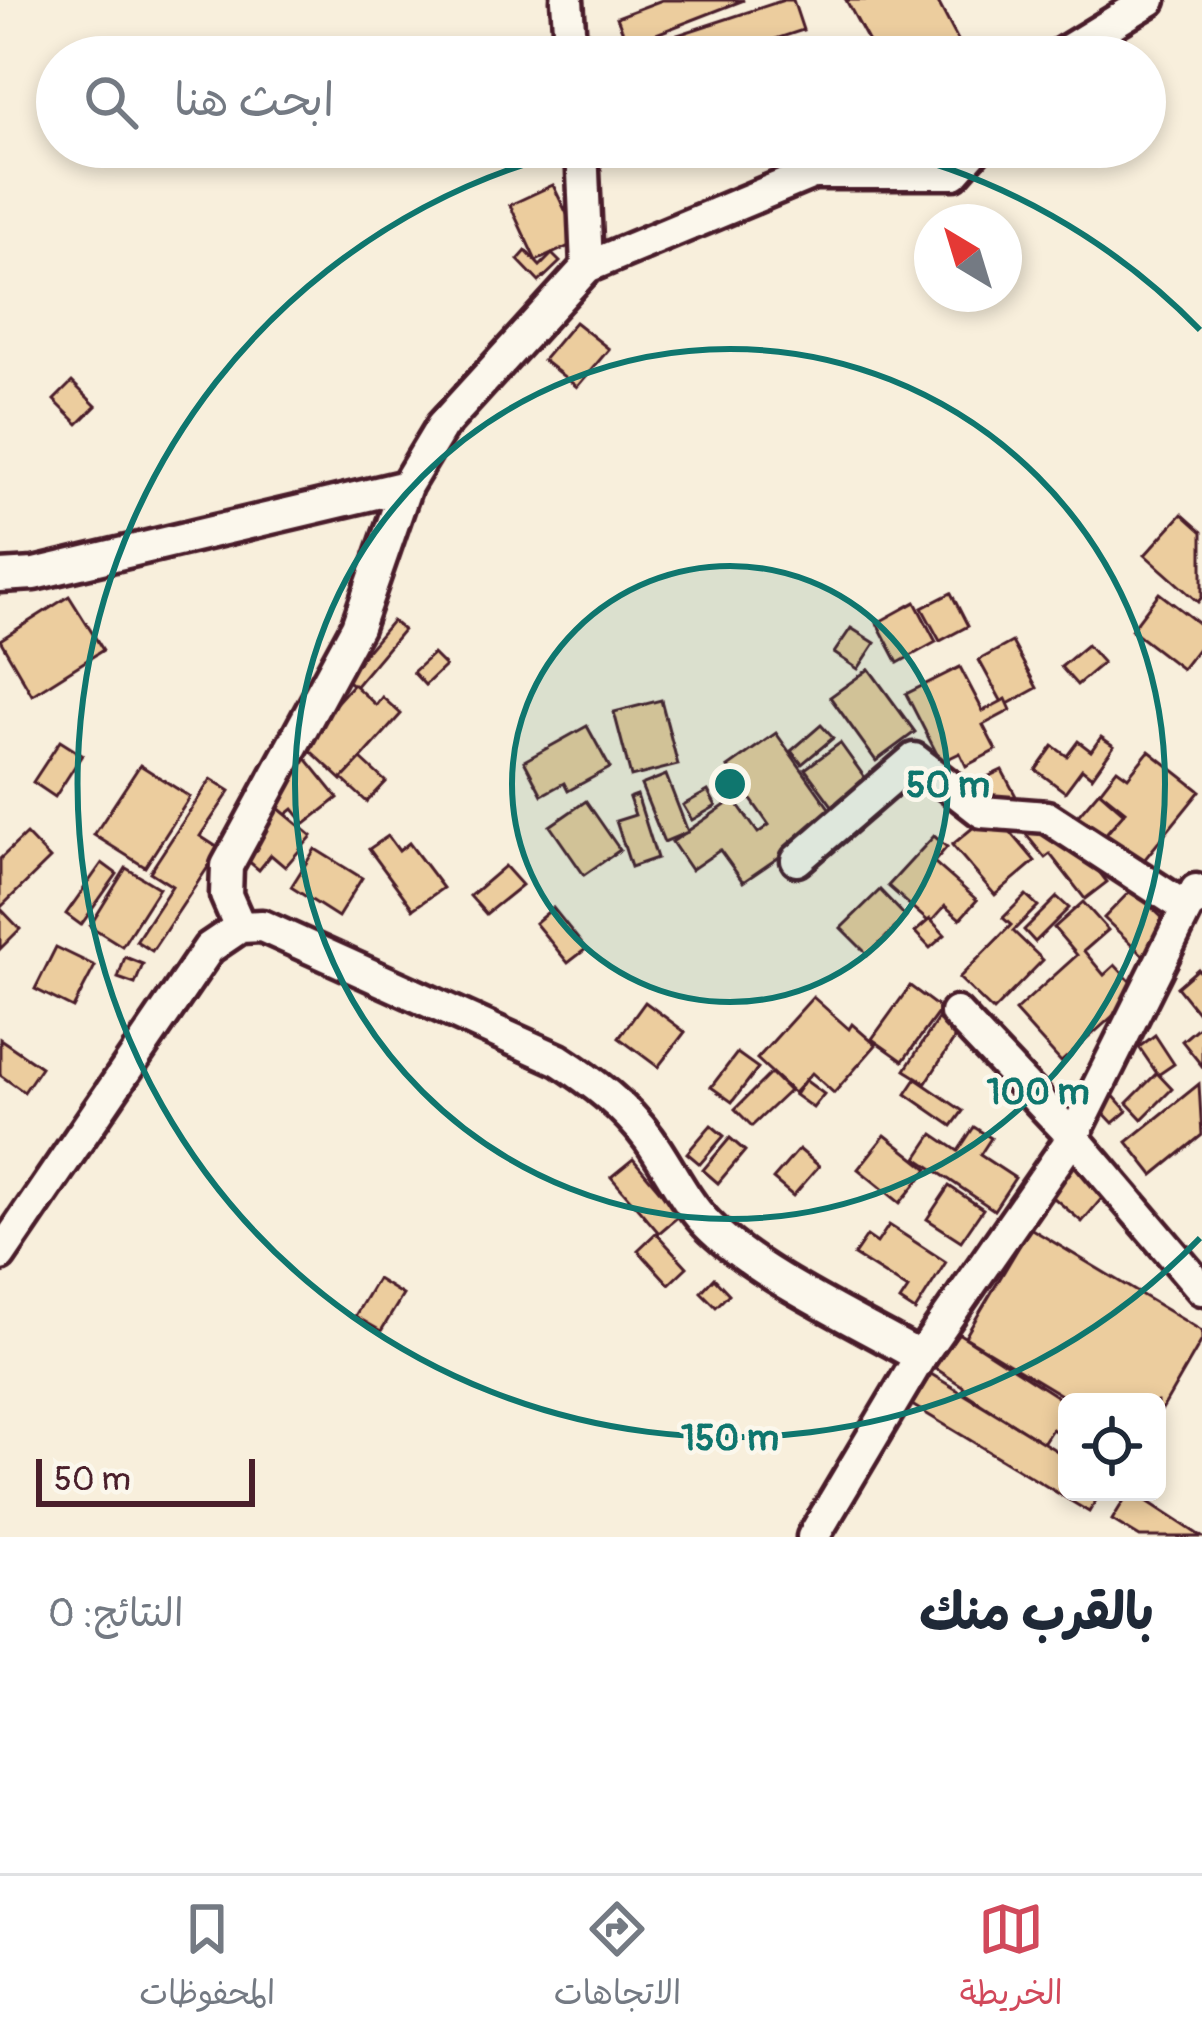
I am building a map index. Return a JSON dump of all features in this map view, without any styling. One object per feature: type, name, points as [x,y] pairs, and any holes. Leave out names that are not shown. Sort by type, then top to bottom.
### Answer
[{"type":"street","points":[[567,0],[570,36]]},
{"type":"street","points":[[1091,36],[1150,0]]},
{"type":"street","points":[[583,168],[587,267]]},
{"type":"street","points":[[240,928],[226,895],[227,866],[357,627],[406,486],[442,426],[587,267],[813,172],[954,173],[958,168]]},
{"type":"street","points":[[0,576],[34,574],[406,486]]},
{"type":"street","points":[[797,860],[914,759],[982,812],[1047,817],[1196,895],[1073,1137],[920,1357],[813,1537]]},
{"type":"street","points":[[0,1255],[209,948],[240,928],[262,926],[559,1060],[631,1117],[689,1204],[721,1238],[920,1357]]},
{"type":"street","points":[[956,1013],[1073,1137],[1202,1289]]},
{"type":"building","points":[[662,0],[744,0],[651,36],[624,36],[617,17]]},
{"type":"building","points":[[784,0],[793,0],[803,30],[785,36],[675,36]]},
{"type":"building","points":[[846,0],[937,0],[956,36],[866,36]]},
{"type":"building","points":[[553,185],[580,241],[536,261],[510,205]]},
{"type":"building","points":[[526,251],[540,266],[552,254],[560,262],[539,282],[518,260]]},
{"type":"building","points":[[575,322],[609,349],[577,387],[543,360]]},
{"type":"building","points":[[72,382],[96,406],[78,424],[54,400]]},
{"type":"building","points":[[1182,514],[1202,532],[1202,597],[1198,602],[1145,555]]},
{"type":"building","points":[[951,593],[968,626],[940,641],[922,608]]},
{"type":"building","points":[[1159,593],[1202,626],[1202,643],[1182,669],[1131,630]]},
{"type":"building","points":[[69,596],[103,650],[32,695],[0,640]]},
{"type":"building","points":[[915,602],[936,642],[898,663],[877,623]]},
{"type":"building","points":[[392,621],[403,630],[355,687],[344,678]]},
{"type":"building","points":[[851,628],[875,643],[858,669],[834,653]]},
{"type":"building","points":[[1012,642],[1037,688],[1004,706],[979,660]]},
{"type":"building","points":[[1087,645],[1103,663],[1077,685],[1061,667]]},
{"type":"building","points":[[433,654],[445,666],[425,685],[413,672]]},
{"type":"building","points":[[960,667],[983,711],[1006,699],[1011,710],[983,725],[996,750],[966,766],[960,753],[941,762],[906,694]]},
{"type":"building","points":[[869,669],[915,732],[876,761],[830,697]]},
{"type":"building","points":[[353,684],[376,705],[382,697],[401,714],[342,780],[301,742]]},
{"type":"building","points":[[661,700],[678,765],[631,777],[614,712]]},
{"type":"building","points":[[821,725],[833,738],[802,764],[791,751]]},
{"type":"building","points":[[587,726],[610,768],[568,791],[564,783],[542,795],[524,761]]},
{"type":"building","points":[[776,733],[836,818],[743,882],[720,850],[691,870],[672,842],[734,799],[758,833],[769,825],[728,767]]},
{"type":"building","points":[[1101,737],[1114,746],[1092,777],[1082,769],[1065,792],[1036,770],[1053,746],[1067,756],[1078,741],[1091,751]]},
{"type":"building","points":[[60,741],[82,755],[55,797],[33,782]]},
{"type":"building","points":[[840,743],[868,782],[833,807],[805,769]]},
{"type":"building","points":[[300,751],[338,798],[305,824],[293,809],[283,817],[257,785]]},
{"type":"building","points":[[1149,751],[1200,791],[1140,865],[1104,837],[1125,811],[1100,791],[1117,769],[1128,777]]},
{"type":"building","points":[[361,759],[386,782],[367,802],[342,779]]},
{"type":"building","points":[[140,765],[190,797],[145,867],[94,835]]},
{"type":"building","points":[[1002,770],[1017,798],[992,811],[977,782]]},
{"type":"building","points":[[666,775],[688,832],[664,842],[641,785]]},
{"type":"building","points":[[211,779],[230,791],[200,836],[220,849],[152,951],[136,941],[172,886],[150,872]]},
{"type":"building","points":[[708,791],[716,806],[692,820],[683,805]]},
{"type":"building","points":[[1099,791],[1124,813],[1101,839],[1076,818]]},
{"type":"building","points":[[637,795],[657,858],[631,867],[616,821],[635,815],[629,798]]},
{"type":"building","points":[[1043,799],[1107,882],[1085,899],[1050,854],[1045,858],[1015,821]]},
{"type":"building","points":[[586,801],[620,850],[584,875],[550,826]]},
{"type":"building","points":[[278,808],[312,836],[285,867],[271,855],[259,870],[240,854]]},
{"type":"building","points":[[993,811],[1035,861],[995,895],[952,845]]},
{"type":"building","points":[[26,834],[50,859],[0,908],[0,859]]},
{"type":"building","points":[[388,836],[399,851],[409,843],[443,888],[413,909],[369,849]]},
{"type":"building","points":[[934,836],[947,847],[934,862],[977,900],[960,919],[945,906],[930,923],[888,886]]},
{"type":"building","points":[[315,849],[362,878],[338,917],[291,887]]},
{"type":"building","points":[[102,863],[117,874],[81,925],[66,914]]},
{"type":"building","points":[[505,866],[522,885],[486,914],[470,896]]},
{"type":"building","points":[[126,868],[159,888],[122,946],[90,926]]},
{"type":"building","points":[[1132,889],[1172,927],[1144,956],[1104,918]]},
{"type":"building","points":[[880,890],[906,917],[868,955],[841,928]]},
{"type":"building","points":[[1026,895],[1038,906],[1013,931],[1043,960],[993,1011],[959,978],[1011,925],[1003,918]]},
{"type":"building","points":[[1057,897],[1069,908],[1035,942],[1024,930]]},
{"type":"building","points":[[1083,902],[1108,930],[1084,951],[1104,975],[1115,965],[1140,992],[1061,1062],[1015,1011],[1077,955],[1054,928]]},
{"type":"building","points":[[0,908],[20,929],[0,949]]},
{"type":"building","points":[[553,908],[586,949],[568,963],[535,923]]},
{"type":"building","points":[[930,919],[945,935],[930,948],[915,932]]},
{"type":"building","points":[[56,947],[95,966],[73,1008],[35,989]]},
{"type":"building","points":[[125,957],[143,964],[135,984],[118,978]]},
{"type":"building","points":[[1198,969],[1202,974],[1202,1018],[1177,987]]},
{"type":"building","points":[[910,986],[941,1009],[903,1061],[872,1039]]},
{"type":"building","points":[[813,997],[849,1029],[852,1024],[876,1045],[834,1093],[812,1073],[794,1093],[757,1059]]},
{"type":"building","points":[[645,1002],[685,1032],[658,1067],[619,1038]]},
{"type":"building","points":[[941,1014],[962,1027],[926,1083],[905,1070]]},
{"type":"building","points":[[1202,1024],[1202,1066],[1182,1041]]},
{"type":"building","points":[[1155,1035],[1174,1064],[1158,1075],[1139,1047]]},
{"type":"building","points":[[0,1039],[41,1067],[24,1092],[0,1075]]},
{"type":"building","points":[[737,1053],[758,1068],[732,1102],[711,1087]]},
{"type":"building","points":[[771,1073],[789,1091],[752,1126],[735,1109]]},
{"type":"building","points":[[1157,1073],[1172,1089],[1142,1119],[1127,1103]]},
{"type":"building","points":[[916,1079],[963,1111],[952,1126],[906,1094]]},
{"type":"building","points":[[805,1080],[824,1094],[813,1108],[795,1095]]},
{"type":"building","points":[[1199,1084],[1202,1135],[1153,1175],[1127,1142]]},
{"type":"building","points":[[1111,1093],[1127,1111],[1113,1123],[1097,1106]]},
{"type":"building","points":[[711,1125],[724,1136],[700,1164],[687,1153]]},
{"type":"building","points":[[974,1127],[991,1138],[980,1155],[1015,1178],[994,1210],[917,1158],[933,1134],[958,1151]]},
{"type":"building","points":[[885,1135],[928,1169],[900,1203],[858,1169]]},
{"type":"building","points":[[730,1138],[745,1151],[718,1183],[703,1170]]},
{"type":"building","points":[[799,1149],[819,1166],[793,1196],[773,1179]]},
{"type":"building","points":[[1073,1150],[1113,1185],[1082,1222],[1041,1187]]},
{"type":"building","points":[[633,1159],[680,1215],[659,1233],[611,1177]]},
{"type":"building","points":[[949,1186],[983,1209],[961,1241],[927,1219]]},
{"type":"building","points":[[889,1225],[946,1262],[915,1311],[900,1301],[908,1289],[854,1255],[867,1236],[877,1243]]},
{"type":"building","points":[[1030,1228],[1202,1331],[1202,1340],[1166,1402],[1166,1393],[1058,1393],[965,1337]]},
{"type":"building","points":[[656,1233],[687,1267],[669,1284],[638,1250]]},
{"type":"building","points":[[714,1278],[729,1294],[716,1307],[701,1292]]},
{"type":"building","points":[[377,1279],[403,1295],[381,1331],[355,1316]]},
{"type":"building","points":[[958,1333],[1058,1397],[1058,1433],[1052,1429],[1043,1443],[935,1368]]},
{"type":"building","points":[[931,1374],[1058,1452],[1058,1493],[912,1405]]},
{"type":"building","points":[[1071,1501],[1096,1501],[1089,1512]]},
{"type":"building","points":[[1124,1501],[1147,1501],[1202,1537],[1140,1537],[1112,1520]]}]
